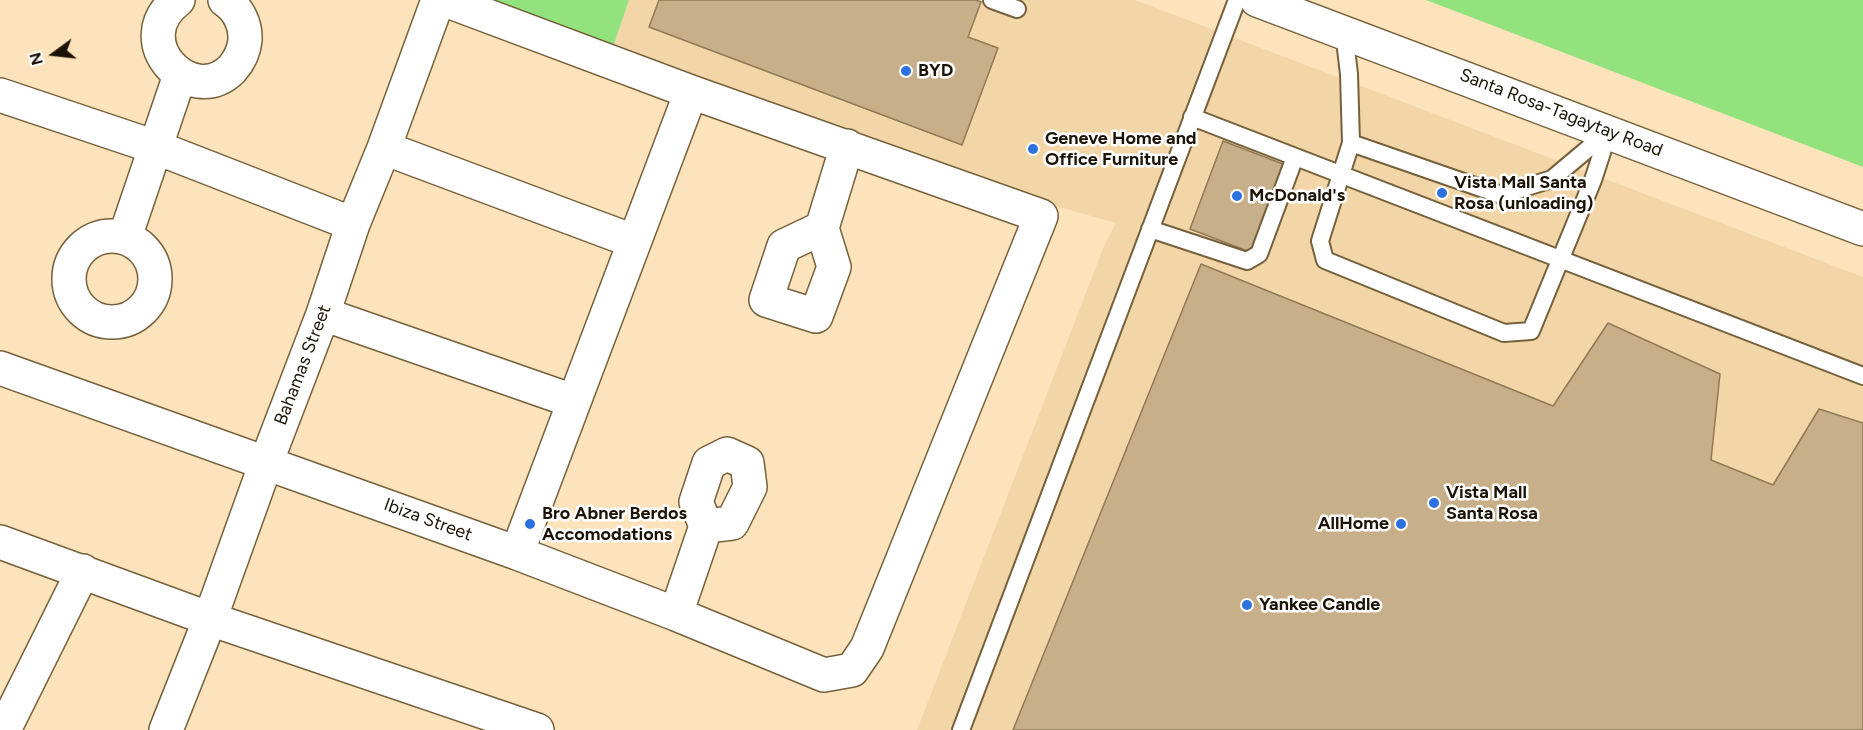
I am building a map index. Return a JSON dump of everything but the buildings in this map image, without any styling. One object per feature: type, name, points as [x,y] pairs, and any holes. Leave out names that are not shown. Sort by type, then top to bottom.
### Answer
[{"type":"street","points":[[178,0],[166,11],[160,24],[158,38],[161,52],[168,65],[180,75],[205,81],[229,72],[243,51],[244,25],[239,14],[225,0]]},
{"type":"street","name":"Bahamas Street","points":[[166,730],[210,619],[323,314],[352,224],[384,148],[438,0]]},
{"type":"street","points":[[445,0],[691,92],[848,146],[822,228]]},
{"type":"street","name":"Santa Rosa-Tagaytay Road","points":[[1257,0],[1609,131],[1863,229]]},
{"type":"street","points":[[125,237],[180,75]]},
{"type":"street","points":[[517,552],[691,92]]},
{"type":"street","points":[[0,94],[155,147],[352,224]]},
{"type":"street","name":"Ibiza Street","points":[[0,368],[517,552],[824,675],[852,670],[867,648],[1041,216],[848,146]]},
{"type":"street","points":[[384,148],[633,241]]},
{"type":"street","points":[[323,314],[573,401]]},
{"type":"street","points":[[676,614],[706,526]]},
{"type":"street","points":[[0,542],[210,619],[537,730]]},
{"type":"street","points":[[5,720],[83,571]]},
{"type":"lane","points":[[992,0],[1017,9]]},
{"type":"lane","points":[[961,730],[1237,0]]},
{"type":"lane","points":[[1344,32],[1349,74],[1351,143],[1320,241],[1325,260],[1504,333],[1531,331],[1593,180],[1609,131]]},
{"type":"lane","points":[[1192,117],[1863,376]]},
{"type":"lane","points":[[1351,143],[1501,195],[1552,179],[1609,131]]},
{"type":"lane","points":[[1150,229],[1246,261],[1259,254],[1295,158]]},
{"type":"shaded area","name":"Vista Mall Santa Rosa","points":[[629,0],[1135,0],[1863,277],[1863,730],[917,730],[1104,246],[1116,223],[984,186],[612,50]]},
{"type":"green space","points":[[480,0],[629,0],[612,50]]},
{"type":"green space","points":[[1426,0],[1863,0],[1863,167]]},
{"type":"place","name":"BYD","points":[[906,71]]},
{"type":"place","name":"Geneve Home and Office Furniture","points":[[1033,149]]},
{"type":"place","name":"Vista Mall Santa Rosa (unloading)","points":[[1442,193]]},
{"type":"place","name":"McDonald's","points":[[1237,196]]},
{"type":"place","name":"Vista Mall Santa Rosa","points":[[1434,503]]},
{"type":"place","name":"Bro Abner Berdos Accomodations","points":[[530,524]]},
{"type":"place","name":"AllHome","points":[[1401,524]]},
{"type":"place","name":"Yankee Candle","points":[[1247,605]]}]
